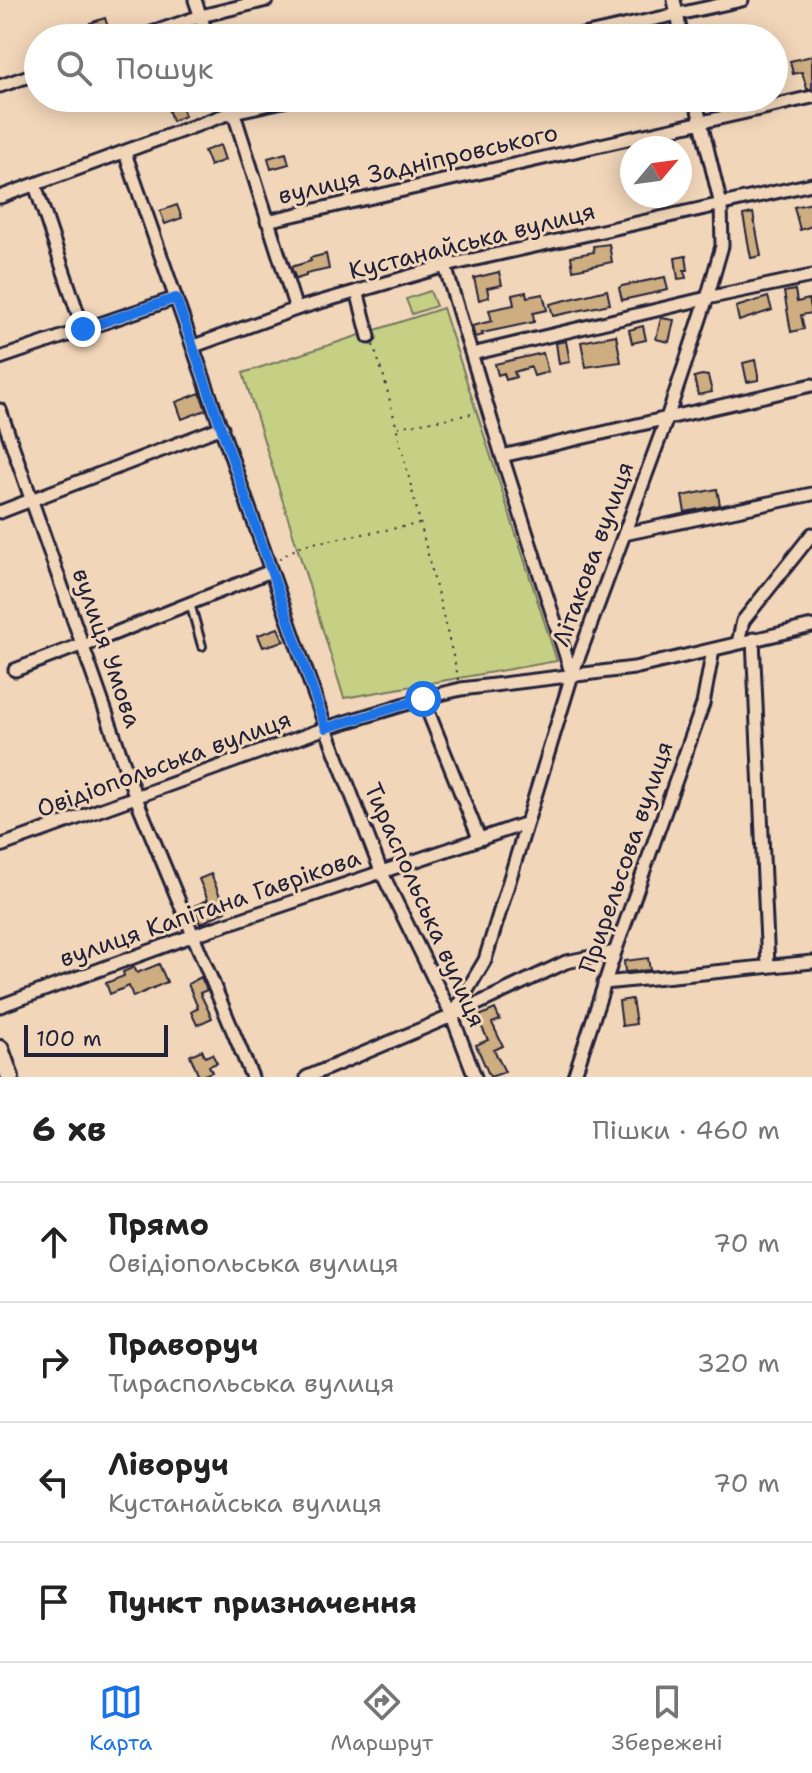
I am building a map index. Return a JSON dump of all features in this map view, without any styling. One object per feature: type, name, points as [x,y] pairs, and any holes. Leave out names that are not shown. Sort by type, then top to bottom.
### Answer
[{"type":"street","points":[[195,0],[204,24]]},
{"type":"street","points":[[178,24],[267,0]]},
{"type":"street","points":[[674,0],[679,24]]},
{"type":"street","points":[[632,24],[742,0]]},
{"type":"street","points":[[0,86],[24,78]]},
{"type":"street","name":"вулиця Задніпровського","points":[[788,102],[812,97]]},
{"type":"street","points":[[0,197],[233,112],[296,309]]},
{"type":"street","name":"Літакова вулиця","points":[[452,1016],[485,960],[572,675],[667,418],[722,246],[721,205],[698,112]]},
{"type":"street","name":"вулиця Задніпровського","points":[[267,221],[742,112]]},
{"type":"street","name":"Тираспольська вулиця","points":[[125,153],[326,728],[381,871],[452,1016],[475,1077]]},
{"type":"street","name":"Кустанайська вулиця","points":[[194,346],[296,309],[445,266],[812,184]]},
{"type":"street","points":[[35,185],[83,329]]},
{"type":"street","points":[[445,266],[572,675]]},
{"type":"street","points":[[472,354],[812,276]]},
{"type":"street","points":[[357,291],[369,337]]},
{"type":"street","points":[[0,358],[176,298]]},
{"type":"street","points":[[502,456],[812,385]]},
{"type":"street","name":"вулиця Умова","points":[[0,410],[136,798],[252,1077]]},
{"type":"street","points":[[0,512],[222,427]]},
{"type":"street","points":[[624,534],[812,494]]},
{"type":"street","points":[[738,643],[743,621],[812,534]]},
{"type":"street","points":[[15,670],[190,603],[270,568]]},
{"type":"street","name":"Овідіопольська вулиця","points":[[0,846],[326,728],[423,699],[461,689],[634,668],[812,626]]},
{"type":"street","points":[[753,639],[768,965]]},
{"type":"street","name":"Прирельсова вулиця","points":[[574,1077],[703,704],[713,650]]},
{"type":"street","points":[[423,699],[479,838]]},
{"type":"street","name":"вулиця Капітана Гаврікова","points":[[0,1006],[194,935],[527,823]]},
{"type":"street","points":[[307,1077],[452,1016],[566,962],[615,952]]},
{"type":"street","points":[[604,983],[812,962]]},
{"type":"street","points":[[0,1049],[10,1077]]},
{"type":"lane","points":[[190,603],[202,646]]},
{"type":"path","points":[[369,337],[384,377],[461,689]]},
{"type":"path","points":[[397,428],[472,414]]},
{"type":"path","points":[[270,568],[302,545],[421,523]]},
{"type":"green space","points":[[430,291],[436,306],[412,314],[406,299]]},
{"type":"green space","points":[[443,308],[557,661],[344,698],[243,373]]},
{"type":"building","points":[[105,18],[107,24],[90,24]]},
{"type":"building","points":[[812,56],[812,89],[807,89],[802,72],[793,74],[790,61]]},
{"type":"building","points":[[169,112],[184,112],[185,116],[172,121]]},
{"type":"building","points":[[220,145],[225,160],[210,166],[204,151]]},
{"type":"building","points":[[286,153],[289,164],[271,169],[268,158]]},
{"type":"building","points":[[812,203],[812,226],[800,230],[794,207]]},
{"type":"building","points":[[177,205],[182,218],[165,224],[160,211]]},
{"type":"building","points":[[753,213],[761,256],[751,258],[743,215]]},
{"type":"building","points":[[609,244],[612,262],[573,270],[571,256],[594,252],[593,246]]},
{"type":"building","points":[[326,254],[329,269],[296,279],[291,267]]},
{"type":"building","points":[[686,256],[686,278],[678,279],[675,258]]},
{"type":"building","points":[[499,272],[502,285],[487,288],[489,297],[479,300],[474,278]]},
{"type":"building","points":[[665,277],[668,290],[622,300],[619,288],[622,286]]},
{"type":"building","points":[[607,290],[610,304],[553,316],[550,304]]},
{"type":"building","points":[[795,290],[797,302],[809,299],[812,313],[801,315],[804,329],[791,332],[784,292]]},
{"type":"building","points":[[526,292],[527,297],[543,294],[547,310],[533,313],[534,322],[475,337],[472,326],[492,321],[489,310],[514,305],[512,295]]},
{"type":"building","points":[[768,297],[772,310],[739,321],[736,307]]},
{"type":"building","points":[[661,318],[674,320],[669,342],[656,339]]},
{"type":"building","points":[[643,326],[646,340],[632,343],[629,330]]},
{"type":"building","points":[[616,335],[621,362],[586,367],[581,342]]},
{"type":"building","points":[[566,341],[570,362],[559,364],[556,343]]},
{"type":"building","points":[[543,353],[548,372],[534,376],[531,367],[514,372],[516,377],[506,380],[504,373],[498,375],[495,364]]},
{"type":"building","points":[[755,360],[759,380],[747,382],[743,363]]},
{"type":"building","points":[[708,376],[712,392],[698,395],[694,377]]},
{"type":"building","points":[[200,393],[206,410],[182,419],[176,402]]},
{"type":"building","points":[[717,489],[720,505],[685,512],[682,496]]},
{"type":"building","points":[[278,628],[284,641],[263,647],[258,635]]},
{"type":"building","points":[[211,874],[226,911],[200,924],[194,906],[208,900],[199,879]]},
{"type":"building","points":[[648,958],[650,970],[625,972],[624,961]]},
{"type":"building","points":[[159,964],[167,982],[133,997],[129,986],[110,994],[106,983],[124,976],[123,972],[134,967],[137,973]]},
{"type":"building","points":[[201,977],[207,990],[200,993],[212,1018],[197,1025],[191,1012],[198,1008],[188,984]]},
{"type":"building","points":[[632,999],[636,1024],[622,1026],[619,1001]]},
{"type":"building","points":[[495,1009],[500,1020],[492,1023],[503,1046],[494,1050],[505,1072],[490,1077],[476,1045],[488,1040],[477,1017]]},
{"type":"building","points":[[202,1050],[205,1057],[212,1054],[217,1063],[209,1066],[212,1072],[199,1077],[190,1055]]},
{"type":"route","points":[[83,329],[176,298],[326,728],[423,699]]}]
